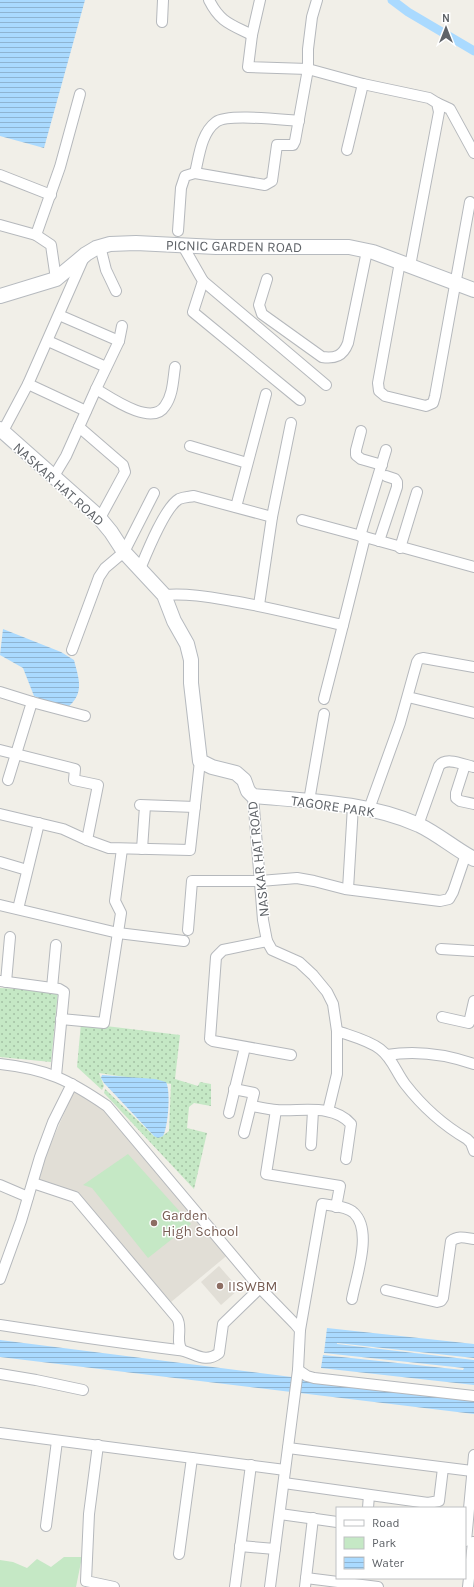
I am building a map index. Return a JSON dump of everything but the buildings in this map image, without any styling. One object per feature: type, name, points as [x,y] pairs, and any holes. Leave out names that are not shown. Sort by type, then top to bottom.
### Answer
[{"type":"street","points":[[162,22],[164,0]]},
{"type":"street","points":[[209,0],[215,12],[224,21],[252,35]]},
{"type":"street","points":[[260,0],[252,35],[248,67],[308,69],[363,84],[429,98],[450,109],[474,153]]},
{"type":"street","points":[[178,231],[182,181],[185,176],[195,173],[257,184],[269,184],[272,181],[277,145],[289,145],[294,143],[308,69],[308,49],[312,17],[317,0]]},
{"type":"street","points":[[347,150],[363,84]]},
{"type":"street","points":[[36,235],[51,195],[80,94]]},
{"type":"street","points":[[437,103],[439,112],[378,383],[379,391],[385,396],[426,406],[433,403],[470,202]]},
{"type":"street","points":[[195,173],[202,145],[209,130],[216,122],[230,118],[299,121]]},
{"type":"street","points":[[0,175],[51,195]]},
{"type":"street","points":[[0,225],[36,235],[51,245],[56,279]]},
{"type":"street","name":"PICNIC GARDEN ROAD","points":[[0,296],[56,279],[86,254],[100,246],[136,243],[183,246],[349,247],[367,251],[405,264],[474,290]]},
{"type":"street","points":[[100,246],[106,270],[116,291]]},
{"type":"street","points":[[183,246],[202,280],[326,385]]},
{"type":"street","points":[[267,279],[259,305],[262,314],[322,357],[330,358],[339,356],[345,350],[348,343],[367,251]]},
{"type":"street","points":[[2,430],[28,384],[86,254]]},
{"type":"street","points":[[202,280],[193,312],[300,400]]},
{"type":"street","points":[[59,315],[119,341]]},
{"type":"street","points":[[54,476],[66,456],[119,341],[122,326]]},
{"type":"street","points":[[48,341],[106,368]]},
{"type":"street","points":[[96,389],[126,407],[149,414],[157,413],[165,407],[171,395],[175,367]]},
{"type":"street","points":[[28,384],[86,412]]},
{"type":"street","points":[[236,507],[266,394]]},
{"type":"street","points":[[259,605],[272,517],[291,422]]},
{"type":"street","points":[[79,427],[123,465],[125,472],[100,518]]},
{"type":"street","name":"NASKAR HAT ROAD","points":[[2,430],[13,442],[54,476],[100,518],[124,552],[164,595],[174,621],[187,644],[191,660],[191,683],[200,761],[212,767],[236,773],[244,780],[248,791],[253,796],[263,920],[267,941]]},
{"type":"street","points":[[361,431],[356,455],[361,459],[382,465]]},
{"type":"street","points":[[190,446],[247,463]]},
{"type":"street","points":[[324,699],[363,537],[386,450]]},
{"type":"street","points":[[379,541],[397,487],[397,482],[395,479],[386,476]]},
{"type":"street","points":[[400,548],[417,492]]},
{"type":"street","points":[[72,650],[98,577],[104,568],[124,552],[154,493]]},
{"type":"street","points":[[140,569],[168,510],[178,500],[194,496],[272,517]]},
{"type":"street","points":[[302,520],[474,567]]},
{"type":"street","points":[[164,595],[182,594],[259,605],[343,625]]},
{"type":"street","points":[[369,809],[408,697],[419,659],[423,658],[474,667]]},
{"type":"street","points":[[0,692],[85,716]]},
{"type":"street","points":[[408,697],[474,713]]},
{"type":"street","points":[[8,780],[32,702]]},
{"type":"street","points":[[309,801],[324,714]]},
{"type":"street","points":[[0,750],[75,768],[74,780],[98,785],[87,840]]},
{"type":"street","points":[[0,814],[63,829],[109,848],[190,850],[200,761]]},
{"type":"street","points":[[418,825],[439,766],[442,762],[447,761],[469,766],[456,793],[456,798],[460,801],[474,804]]},
{"type":"street","name":"TAGORE PARK","points":[[253,796],[309,801],[369,809],[418,825],[470,856]]},
{"type":"street","points":[[142,849],[142,806],[195,807]]},
{"type":"street","points":[[348,889],[353,806]]},
{"type":"street","points":[[18,909],[39,823]]},
{"type":"street","points":[[61,1019],[104,1023],[122,913],[115,901],[122,849]]},
{"type":"street","points":[[188,930],[192,881],[297,878],[348,889],[440,901],[449,899],[470,856]]},
{"type":"street","points":[[0,862],[27,870]]},
{"type":"street","points":[[0,905],[118,933],[184,941]]},
{"type":"street","points":[[10,937],[3,982],[59,989],[64,992],[56,1076]]},
{"type":"street","points":[[291,1055],[213,1041],[210,1038],[216,957],[223,950],[267,941],[272,950],[299,962],[313,975],[327,992],[334,1009],[337,1031],[337,1074],[328,1111]]},
{"type":"street","points":[[52,988],[56,945]]},
{"type":"street","points":[[441,949],[474,951]]},
{"type":"street","points":[[442,1017],[470,1023],[474,1001]]},
{"type":"street","points":[[337,1031],[379,1048],[387,1055],[408,1089],[432,1114],[467,1139],[471,1143],[474,1151]]},
{"type":"street","points":[[229,1113],[245,1047]]},
{"type":"street","points":[[387,1055],[404,1052],[420,1052],[449,1056],[474,1064]]},
{"type":"street","points":[[0,1064],[25,1067],[56,1076],[72,1084],[107,1106],[260,1288],[300,1330]]},
{"type":"street","points":[[0,1280],[4,1252],[21,1221],[40,1157],[53,1122],[72,1084]]},
{"type":"street","points":[[234,1089],[254,1093],[244,1132]]},
{"type":"street","points":[[251,1106],[276,1110],[328,1111],[347,1120],[351,1124],[346,1159]]},
{"type":"street","points":[[276,1110],[266,1174],[340,1186],[336,1206]]},
{"type":"street","points":[[312,1146],[313,1111]]},
{"type":"street","points":[[33,1183],[75,1196],[177,1318],[180,1323],[179,1346],[182,1350]]},
{"type":"street","points":[[0,1185],[28,1196]]},
{"type":"street","points":[[270,1587],[297,1373],[300,1330],[322,1204],[344,1208],[354,1212],[362,1224],[364,1231],[363,1242],[352,1299]]},
{"type":"street","points":[[386,1290],[437,1302],[441,1301],[444,1298],[451,1240],[459,1237],[474,1239]]},
{"type":"street","points":[[0,1325],[132,1345],[182,1350],[200,1357],[209,1358],[218,1353],[223,1324],[260,1288]]},
{"type":"street","points":[[297,1373],[314,1378],[474,1396]]},
{"type":"street","points":[[0,1374],[84,1390]]},
{"type":"street","points":[[0,1435],[98,1445],[285,1470]]},
{"type":"street","points":[[46,1526],[57,1441]]},
{"type":"street","points":[[98,1445],[89,1514],[85,1584],[114,1587]]},
{"type":"street","points":[[288,1448],[472,1471]]},
{"type":"street","points":[[468,1587],[472,1471],[474,1455]]},
{"type":"street","points":[[179,1554],[192,1458]]},
{"type":"street","points":[[235,1587],[251,1465]]},
{"type":"street","points":[[284,1482],[428,1503],[439,1501],[441,1495],[443,1468]]},
{"type":"street","points":[[368,1507],[369,1495]]},
{"type":"street","points":[[280,1514],[336,1522]]},
{"type":"street","points":[[313,1518],[306,1582],[357,1583],[378,1587]]},
{"type":"street","points":[[240,1546],[275,1549]]},
{"type":"shaded area","name":"Garden High School","points":[[74,1091],[107,1111],[230,1253],[171,1302],[78,1194],[38,1183],[44,1159]]},
{"type":"shaded area","name":"IISWBM","points":[[219,1266],[239,1289],[221,1305],[201,1282]]},
{"type":"green space","points":[[0,988],[58,991],[51,1062],[0,1057]]},
{"type":"green space","points":[[81,1023],[180,1035],[175,1079],[198,1086],[200,1082],[211,1084],[211,1106],[194,1103],[189,1107],[187,1128],[207,1133],[194,1189],[104,1093],[105,1089],[154,1136],[161,1137],[169,1131],[171,1084],[99,1073],[104,1086],[102,1090],[77,1067]]},
{"type":"green space","points":[[128,1154],[191,1224],[148,1258],[92,1188],[83,1185]]},
{"type":"green space","points":[[64,1557],[82,1557],[76,1587],[0,1587],[0,1560],[13,1562],[27,1568],[37,1559],[51,1567]]},
{"type":"water","points":[[0,0],[85,0],[44,148],[0,136]]},
{"type":"water","points":[[3,629],[61,652],[74,660],[79,686],[76,697],[67,708],[34,696],[23,668],[0,655]]},
{"type":"water","points":[[102,1075],[155,1079],[166,1082],[168,1087],[168,1109],[163,1136],[158,1138],[154,1136],[104,1083],[101,1078]]},
{"type":"water","points":[[327,1328],[474,1344],[474,1358],[337,1343],[474,1360],[474,1385],[321,1368],[323,1355],[463,1370],[464,1368],[324,1353]]},
{"type":"water","points":[[0,1340],[474,1400],[474,1414],[0,1357]]},
{"type":"waterway","points":[[392,0],[408,12],[474,51]]},
{"type":"place","name":"Garden High School","points":[[154,1223]]},
{"type":"place","name":"IISWBM","points":[[220,1286]]}]
